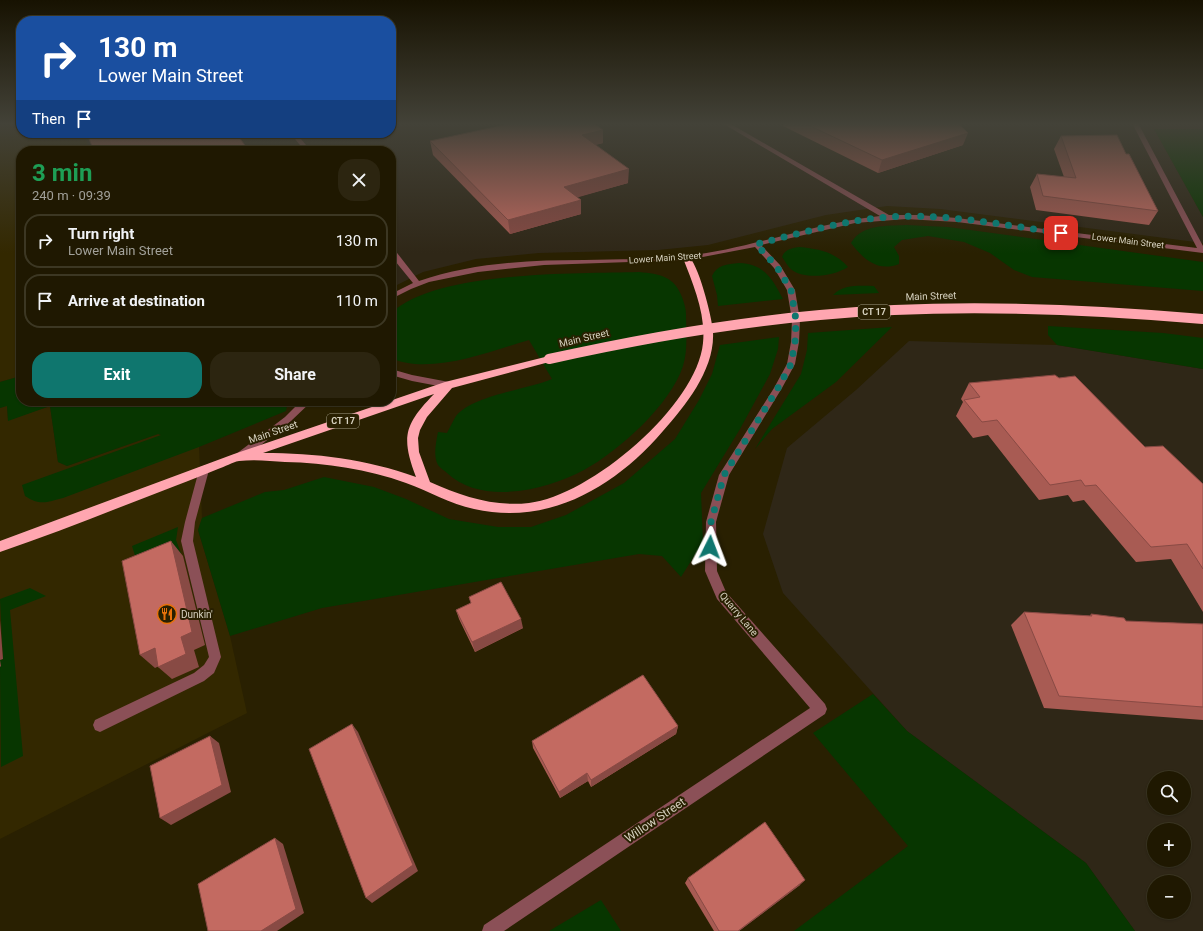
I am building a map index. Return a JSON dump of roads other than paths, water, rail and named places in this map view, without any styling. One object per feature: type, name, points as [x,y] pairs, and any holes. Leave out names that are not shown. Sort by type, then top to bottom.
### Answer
[{"type":"highway","points":[[238,457],[349,463],[375,468],[472,504],[509,508],[531,508],[551,503],[583,489],[621,465],[659,430],[687,393],[704,356],[708,342],[706,316],[700,291],[687,258]]},
{"type":"highway","name":"Main Street","points":[[396,403],[448,385],[627,341],[767,320],[928,309],[1011,308],[1097,311],[1203,319]]},
{"type":"highway","points":[[426,486],[414,456],[412,438],[414,429],[424,412],[448,385]]},
{"type":"highway","name":"Main Street","points":[[0,547],[238,457],[387,406]]},
{"type":"street","points":[[799,166],[887,217]]},
{"type":"street","points":[[1158,166],[1202,251]]},
{"type":"street","name":"Lower Main Street","points":[[396,293],[417,283],[453,274],[506,266],[687,258],[855,221],[887,217],[923,216],[1202,251]]},
{"type":"street","name":"Quarry Lane","points":[[756,244],[777,267],[791,290],[796,320],[795,342],[791,364],[778,388],[724,475],[711,522],[711,571],[721,595],[820,709]]},
{"type":"street","points":[[396,257],[417,283]]},
{"type":"street","points":[[396,373],[448,385]]},
{"type":"street","points":[[238,457],[288,419],[302,406]]},
{"type":"street","points":[[100,726],[199,677],[209,669],[215,657],[187,541],[190,522],[204,470]]},
{"type":"street","name":"Willow Street","points":[[490,931],[820,709]]},
{"type":"place","name":"Dunkin'","points":[[167,614]]}]
